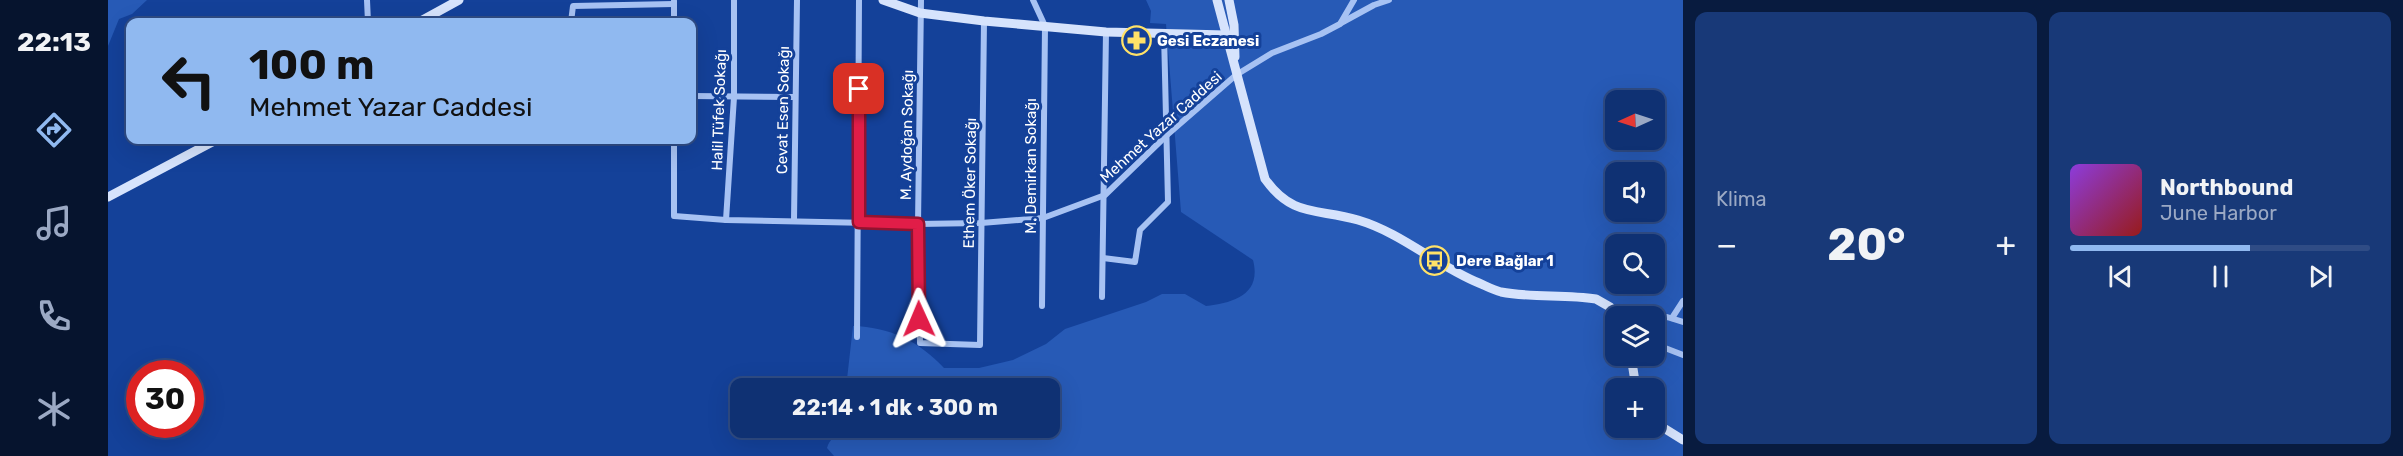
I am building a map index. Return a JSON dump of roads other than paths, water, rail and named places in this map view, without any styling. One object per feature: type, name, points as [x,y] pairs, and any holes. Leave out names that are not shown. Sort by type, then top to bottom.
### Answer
[{"type":"street","points":[[367,0],[368,18]]},
{"type":"street","points":[[426,18],[459,0]]},
{"type":"street","name":"Halil Tüfek Sokağı","points":[[726,220],[734,97],[734,0]]},
{"type":"street","name":"Cevat Esen Sokağı","points":[[794,220],[797,0]]},
{"type":"street","points":[[857,337],[859,0]]},
{"type":"street","points":[[883,0],[920,13],[984,21],[1106,32],[1226,35]]},
{"type":"street","name":"M. Aydoğan Sokağı","points":[[920,343],[918,224],[921,0]]},
{"type":"street","points":[[1032,0],[1044,26]]},
{"type":"street","points":[[1217,0],[1265,179],[1276,194],[1300,209],[1359,220],[1408,243],[1453,272],[1499,291],[1596,299],[1608,306]]},
{"type":"street","points":[[1228,0],[1234,25],[1236,75]]},
{"type":"street","points":[[1340,24],[1354,0]]},
{"type":"street","name":"Mehmet Yazar Caddesi","points":[[674,144],[674,216],[726,220],[918,224],[981,223],[1043,218],[1105,195],[1167,135],[1236,75],[1272,53],[1321,34],[1374,5],[1389,0]]},
{"type":"street","points":[[572,18],[573,6],[674,2],[674,18]]},
{"type":"street","name":"Ethem Öker Sokağı","points":[[920,343],[980,345],[984,21]]},
{"type":"street","name":"M. Demirkan Sokağı","points":[[1042,306],[1044,26]]},
{"type":"street","points":[[1102,297],[1106,32]]},
{"type":"street","points":[[1103,258],[1135,262],[1140,230],[1168,202],[1164,33]]},
{"type":"street","points":[[696,96],[795,97]]},
{"type":"street","points":[[108,197],[208,144]]},
{"type":"street","points":[[1672,318],[1683,301]]},
{"type":"street","points":[[1665,317],[1683,322]]},
{"type":"street","points":[[1665,348],[1683,354]]},
{"type":"street","points":[[1665,429],[1683,440]]},
{"type":"place","name":"Gesi Eczanesi","points":[[1136,41]]},
{"type":"place","name":"Dere Bağlar 1","points":[[1435,261]]}]
